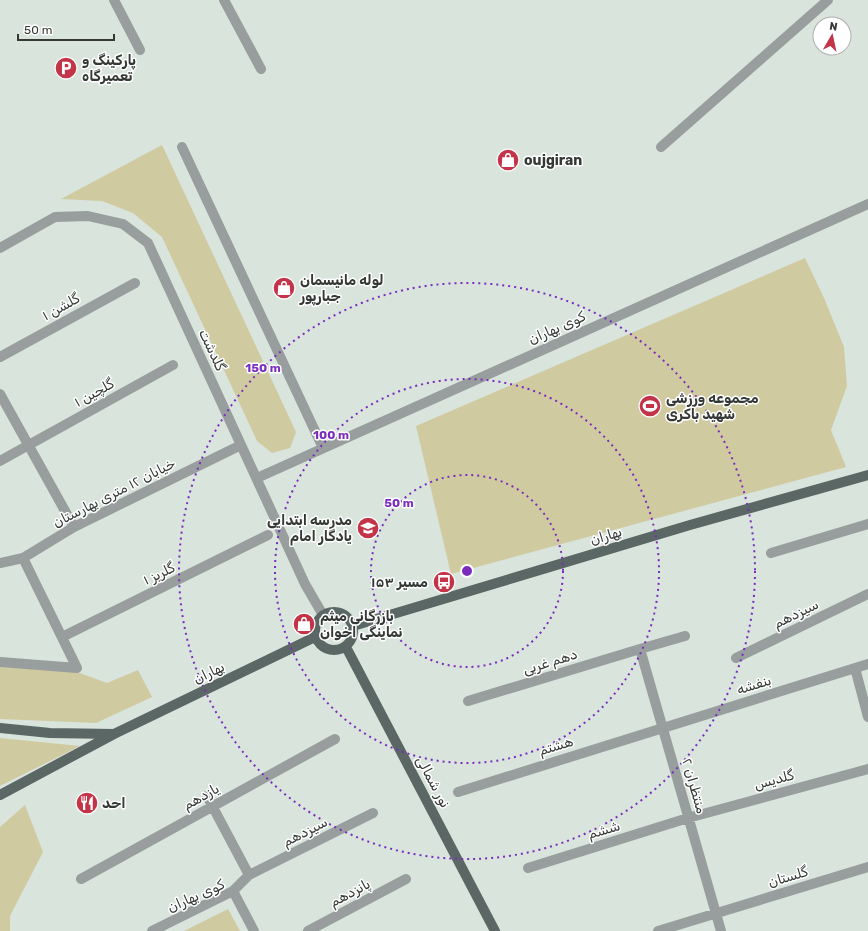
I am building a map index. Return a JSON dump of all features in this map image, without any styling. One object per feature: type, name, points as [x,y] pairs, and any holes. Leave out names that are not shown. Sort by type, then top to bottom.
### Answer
[{"type":"main road","name":"بهاران","points":[[353,626],[690,525],[868,475]]},
{"type":"main road","points":[[328,612],[340,613],[346,616],[353,626],[353,638],[342,650],[328,650],[322,647],[315,637],[318,620],[322,615],[328,612]]},
{"type":"main road","name":"بهاران","points":[[0,795],[114,734],[315,637]]},
{"type":"main road","name":"نور شمالی","points":[[346,647],[495,931]]},
{"type":"main road","name":"بهاران","points":[[0,728],[50,733],[114,734]]},
{"type":"street","points":[[114,0],[140,50]]},
{"type":"street","points":[[224,0],[260,69]]},
{"type":"street","points":[[661,147],[828,0]]},
{"type":"street","points":[[182,147],[323,448]]},
{"type":"street","name":"کوی بهاران","points":[[257,478],[868,204]]},
{"type":"street","name":"گلدشت","points":[[0,248],[55,217],[88,216],[123,224],[148,243],[305,584],[322,615]]},
{"type":"street","name":"گلشن ۱","points":[[0,357],[135,282]]},
{"type":"street","name":"گلچین ۱","points":[[0,461],[173,365]]},
{"type":"street","points":[[0,394],[74,527]]},
{"type":"street","name":"خیابان ۱۲ متری بهارستان","points":[[0,563],[23,558],[74,527],[241,445]]},
{"type":"street","points":[[771,553],[868,524]]},
{"type":"street","name":"گلریز ۱","points":[[62,637],[268,535]]},
{"type":"street","points":[[0,662],[77,668],[23,558]]},
{"type":"street","name":"سیزدهم","points":[[736,658],[868,594]]},
{"type":"street","name":"دهم غربی","points":[[468,701],[685,636]]},
{"type":"street","name":"منتظران ۲","points":[[640,649],[721,931]]},
{"type":"street","points":[[868,664],[855,668],[868,717]]},
{"type":"street","name":"بنفشه","points":[[662,728],[855,668]]},
{"type":"street","name":"هشتم","points":[[458,792],[662,728]]},
{"type":"street","name":"یازدهم","points":[[81,879],[336,739]]},
{"type":"street","name":"گلدیس","points":[[688,818],[868,769]]},
{"type":"street","points":[[207,796],[249,875]]},
{"type":"street","name":"سیزدهم","points":[[233,891],[249,875],[373,813]]},
{"type":"street","name":"ششم","points":[[528,868],[688,818]]},
{"type":"street","name":"گلستان","points":[[658,931],[868,867]]},
{"type":"street","name":"پانزدهم","points":[[308,931],[406,879]]},
{"type":"street","name":"کوی بهاران","points":[[152,931],[233,891],[254,931]]},
{"type":"shaded area","points":[[162,145],[296,432],[290,448],[272,453],[257,441],[162,237],[133,213],[102,201],[61,199]]},
{"type":"shaded area","name":"مجموعه ورزشی شهید باکری","points":[[805,258],[824,298],[844,347],[847,386],[831,430],[846,467],[451,574],[416,426]]},
{"type":"shaded area","points":[[0,667],[77,672],[107,683],[138,670],[152,697],[96,723],[0,719]]},
{"type":"shaded area","points":[[0,738],[80,746],[0,786]]},
{"type":"shaded area","points":[[25,805],[43,852],[10,916],[10,931],[0,931],[0,827]]},
{"type":"shaded area","points":[[228,909],[240,931],[184,931]]},
{"type":"place","name":"پارکینگ و تعمیرگاه","points":[[66,68]]},
{"type":"place","name":"oujgiran","points":[[508,160]]},
{"type":"place","name":"لوله مانیسمان جبارپور","points":[[284,288]]},
{"type":"place","name":"مجموعه ورزشی شهید باکری","points":[[650,406]]},
{"type":"place","name":"مدرسه ابتدایی یادگار امام","points":[[368,528]]},
{"type":"place","name":"مسیر ۱۵۳","points":[[444,582]]},
{"type":"place","name":"بازرگانی میثم نماینگی اخوان","points":[[304,624]]},
{"type":"place","name":"احد","points":[[87,803]]}]
